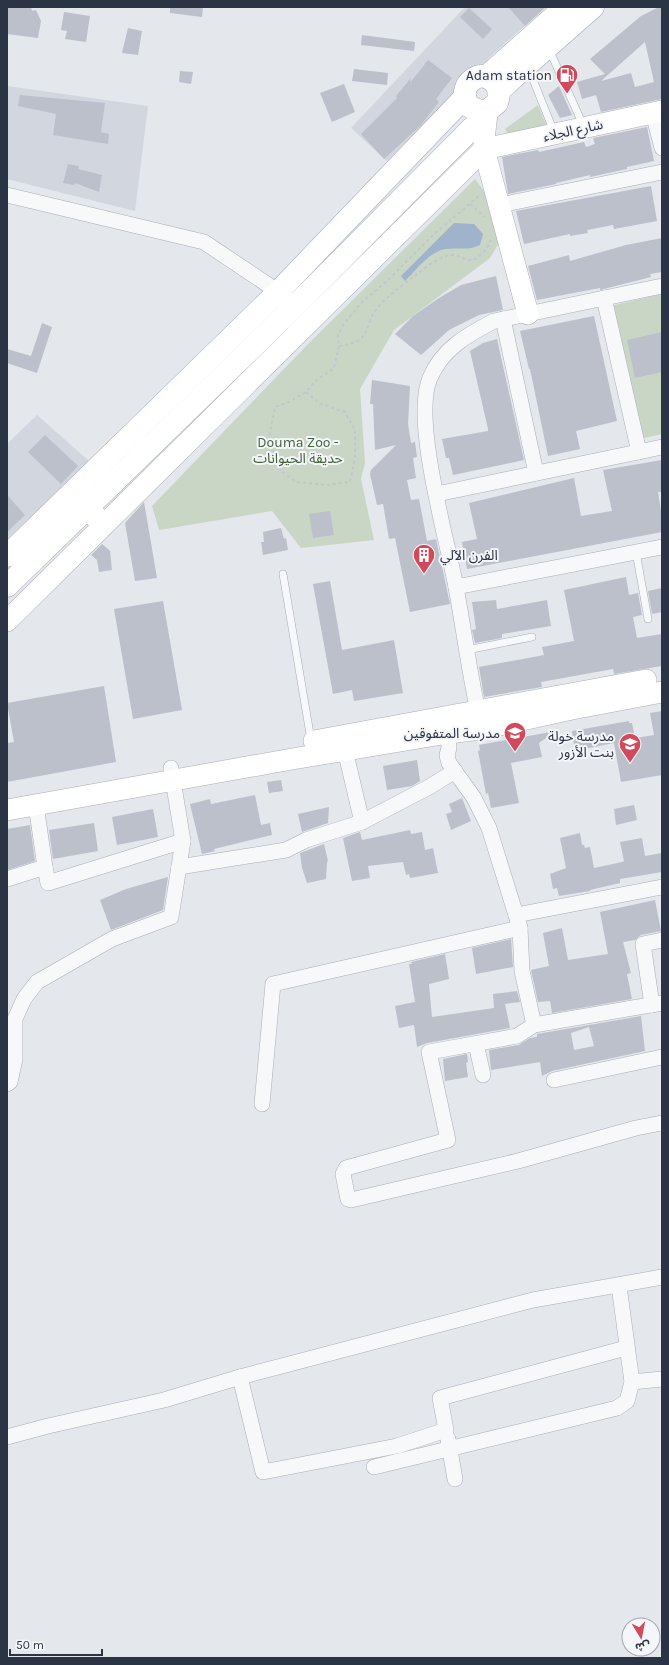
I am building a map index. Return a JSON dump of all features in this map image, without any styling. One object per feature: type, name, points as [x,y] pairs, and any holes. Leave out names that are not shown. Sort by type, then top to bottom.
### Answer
[{"type":"main road","points":[[493,84],[565,7]]},
{"type":"main road","points":[[493,84],[527,65],[593,7]]},
{"type":"main road","points":[[7,586],[78,501],[464,97],[466,86],[480,76],[493,84],[496,103],[487,111],[484,149],[494,183],[494,212],[528,314]]},
{"type":"main road","points":[[464,97],[470,107],[488,113]]},
{"type":"main road","name":"شارع الجلاء","points":[[484,149],[658,112]]},
{"type":"main road","points":[[7,556],[78,501],[296,304],[488,113]]},
{"type":"main road","points":[[7,621],[484,149]]},
{"type":"main road","points":[[78,501],[104,524]]},
{"type":"main road","points":[[7,797],[345,750],[448,732],[479,720],[662,678]]},
{"type":"main road","points":[[7,810],[36,805],[312,742],[572,709],[662,692]]},
{"type":"street","points":[[658,112],[662,148]]},
{"type":"street","points":[[494,212],[662,172]]},
{"type":"street","points":[[7,195],[204,242],[296,304]]},
{"type":"street","points":[[479,720],[456,587],[427,444],[424,399],[429,379],[439,359],[454,345],[472,332],[503,319],[662,286]]},
{"type":"street","points":[[604,298],[639,452]]},
{"type":"street","points":[[503,319],[536,473]]},
{"type":"street","points":[[437,494],[662,447]]},
{"type":"street","points":[[456,587],[662,547]]},
{"type":"street","points":[[448,732],[449,748],[447,755],[455,772],[474,798],[489,828],[518,922],[522,971],[534,1025]]},
{"type":"street","points":[[345,750],[362,822]]},
{"type":"street","points":[[179,867],[286,850],[306,840],[362,822],[429,788],[455,772]]},
{"type":"street","points":[[7,1084],[10,1082],[15,1059],[15,1019],[24,1000],[37,982],[112,939],[172,917],[183,841],[172,774]]},
{"type":"street","points":[[36,805],[48,883],[183,841]]},
{"type":"street","points":[[7,879],[45,867]]},
{"type":"street","points":[[262,1104],[273,984],[662,887]]},
{"type":"street","points":[[662,940],[643,944],[657,1004],[534,1025],[517,1036],[429,1052],[448,1140],[346,1168],[343,1174],[348,1199],[351,1200],[518,1161],[636,1128],[662,1123]]},
{"type":"street","points":[[476,1044],[482,1075]]},
{"type":"street","points":[[554,1080],[662,1057]]},
{"type":"street","points":[[7,1437],[48,1426],[164,1400],[240,1377],[533,1300],[619,1286],[662,1277]]},
{"type":"street","points":[[374,1467],[617,1408],[627,1401],[632,1382],[626,1348],[619,1286]]},
{"type":"street","points":[[455,1479],[440,1398],[626,1348]]},
{"type":"street","points":[[240,1377],[263,1472],[397,1446],[446,1430]]},
{"type":"street","points":[[632,1382],[662,1379]]},
{"type":"lane","points":[[548,46],[584,127]]},
{"type":"lane","points":[[527,65],[555,134]]},
{"type":"lane","points":[[636,552],[648,619]]},
{"type":"lane","points":[[283,574],[312,742]]},
{"type":"lane","points":[[467,650],[532,637]]},
{"type":"path","points":[[306,392],[319,403],[345,412],[355,430],[355,458],[350,482],[327,485],[297,482],[282,472],[276,464],[270,433],[275,407],[289,402],[306,392],[314,382],[334,368],[339,346],[338,335],[342,325],[362,302],[470,203],[494,183]]},
{"type":"path","points":[[470,203],[494,212]]},
{"type":"path","points":[[339,346],[348,345],[357,341],[364,335],[377,307],[423,269],[444,257],[455,255],[469,260],[479,257],[488,247],[493,234]]},
{"type":"shaded area","points":[[465,7],[546,7],[493,54],[387,161],[351,128]]},
{"type":"shaded area","points":[[7,86],[148,106],[135,211],[7,179]]},
{"type":"shaded area","points":[[37,415],[89,461],[7,539],[7,444]]},
{"type":"green space","points":[[538,105],[547,127],[508,135],[505,129]]},
{"type":"green space","name":"Douma Zoo - حديقة الحيوانات","points":[[475,179],[493,203],[503,236],[490,258],[394,330],[360,389],[365,463],[361,479],[374,540],[301,548],[272,511],[159,530],[152,506],[309,343]]},
{"type":"green space","points":[[662,294],[662,434],[640,439],[610,306]]},
{"type":"water","points":[[454,223],[474,224],[483,234],[480,245],[471,248],[451,248],[440,250],[429,257],[405,281],[401,276]]},
{"type":"building","points":[[7,7],[31,7],[32,11],[36,10],[41,21],[38,38],[7,34]]},
{"type":"building","points":[[170,7],[203,7],[202,17],[170,13]]},
{"type":"building","points":[[508,7],[546,7],[525,26]]},
{"type":"building","points":[[662,7],[662,99],[601,112],[596,95],[582,99],[577,82],[605,74],[590,59],[641,16]],"holes":[[[645,42],[654,82],[635,87],[631,73],[601,81]]]},
{"type":"building","points":[[469,8],[492,29],[483,39],[460,17]]},
{"type":"building","points":[[64,12],[90,16],[86,42],[65,39],[67,31],[61,30]]},
{"type":"building","points":[[128,28],[142,31],[138,55],[122,53]]},
{"type":"building","points":[[362,35],[415,42],[414,51],[361,45]]},
{"type":"building","points":[[428,60],[452,78],[436,99],[439,102],[420,126],[384,159],[361,134],[397,98],[396,96],[411,78],[410,83]]},
{"type":"building","points":[[354,69],[388,73],[387,85],[352,81]]},
{"type":"building","points":[[180,71],[193,72],[191,84],[179,82]]},
{"type":"building","points":[[344,84],[355,112],[332,122],[320,93]]},
{"type":"building","points":[[559,86],[572,115],[560,118],[548,95]]},
{"type":"building","points":[[20,95],[105,103],[101,132],[109,134],[108,144],[53,135],[56,114],[18,106]]},
{"type":"building","points":[[647,127],[654,161],[627,167],[627,169],[590,177],[590,175],[508,194],[502,157],[538,150],[539,152],[584,142],[586,147],[595,144],[593,138]]},
{"type":"building","points":[[68,164],[79,166],[78,169],[102,175],[99,192],[75,183],[74,185],[63,183]]},
{"type":"building","points":[[651,186],[657,221],[614,229],[613,225],[587,230],[588,233],[570,236],[570,234],[524,244],[516,211]]},
{"type":"building","points":[[662,238],[662,272],[650,274],[651,277],[600,290],[600,288],[537,300],[528,266],[569,255],[570,261],[626,245]]},
{"type":"building","points":[[496,276],[503,310],[479,315],[449,330],[421,355],[395,334],[413,316],[461,285]]},
{"type":"building","points":[[594,316],[617,421],[576,431],[580,449],[548,456],[530,369],[520,331]]},
{"type":"building","points":[[42,323],[52,327],[37,373],[7,363],[7,349],[31,356]]},
{"type":"building","points":[[662,332],[662,372],[635,378],[627,340]]},
{"type":"building","points":[[497,339],[524,460],[453,475],[449,458],[446,458],[442,439],[488,431],[470,351],[483,343]]},
{"type":"building","points":[[372,380],[410,386],[408,424],[411,443],[415,442],[417,457],[413,458],[416,478],[407,480],[411,500],[419,499],[427,541],[436,539],[450,604],[410,612],[395,538],[389,539],[383,504],[377,505],[370,474],[371,470],[396,445],[375,450],[373,404],[370,404]]},
{"type":"building","points":[[45,435],[78,466],[61,484],[28,452]]},
{"type":"building","points":[[662,460],[662,492],[658,492],[662,517],[662,532],[467,569],[462,542],[477,539],[469,503],[574,478],[581,516],[612,511],[603,470]]},
{"type":"building","points":[[7,495],[25,515],[7,532]]},
{"type":"building","points":[[144,502],[157,578],[135,581],[125,523]]},
{"type":"building","points":[[330,511],[334,535],[313,538],[309,514]]},
{"type":"building","points":[[281,528],[284,539],[286,538],[288,550],[263,555],[261,542],[264,542],[263,532]]},
{"type":"building","points":[[102,544],[110,551],[112,570],[99,572],[97,560],[91,555]]},
{"type":"building","points":[[626,577],[629,595],[638,593],[642,615],[633,617],[637,638],[662,634],[662,666],[614,674],[613,669],[541,682],[542,687],[484,697],[479,667],[544,655],[542,647],[574,641],[564,590]]},
{"type":"building","points":[[330,581],[342,650],[394,640],[403,693],[354,701],[352,690],[333,694],[313,584]]},
{"type":"building","points":[[662,588],[662,612],[652,614],[648,591]]},
{"type":"building","points":[[496,600],[497,609],[547,600],[551,626],[502,634],[502,638],[475,643],[472,630],[476,629],[472,602]]},
{"type":"building","points":[[163,601],[182,710],[133,719],[114,609]]},
{"type":"building","points":[[104,686],[116,762],[7,782],[7,743],[14,742],[7,703]]},
{"type":"building","name":"مدرسة خولة بنت الأزور","points":[[662,711],[662,775],[621,782],[614,743],[578,750],[577,745],[574,745],[572,731],[629,721],[629,723],[632,723],[635,738],[654,735],[650,713]]},
{"type":"building","name":"مدرسة المتفوقين","points":[[556,731],[539,743],[542,757],[511,763],[519,803],[491,808],[488,793],[486,794],[478,751],[480,750],[479,745]]},
{"type":"building","points":[[417,760],[420,781],[412,786],[387,790],[383,766]]},
{"type":"building","points":[[281,780],[283,791],[269,793],[267,782]]},
{"type":"building","points":[[255,795],[261,825],[270,823],[272,835],[214,849],[215,851],[202,854],[190,804],[210,799],[211,804]]},
{"type":"building","points":[[462,798],[471,821],[451,830],[446,814],[452,812],[449,804]]},
{"type":"building","points":[[634,805],[637,820],[616,825],[614,809]]},
{"type":"building","points":[[329,807],[328,823],[302,832],[298,814]]},
{"type":"building","points":[[153,809],[158,837],[117,845],[112,817]]},
{"type":"building","points":[[94,823],[98,851],[53,859],[49,830]]},
{"type":"building","points":[[30,825],[35,861],[7,870],[7,829]]},
{"type":"building","points":[[410,830],[411,834],[422,832],[425,850],[433,848],[438,873],[410,878],[409,874],[406,875],[403,862],[368,866],[370,878],[352,881],[343,838],[360,832],[362,840]]},
{"type":"building","points":[[580,833],[582,845],[584,845],[585,848],[590,847],[594,868],[624,861],[620,842],[642,838],[645,856],[662,853],[662,872],[620,879],[620,883],[590,891],[559,896],[557,888],[553,889],[550,874],[566,868],[560,838]]},
{"type":"building","points":[[324,844],[328,861],[326,879],[307,883],[302,868],[300,853]]},
{"type":"building","points":[[168,877],[163,910],[111,930],[100,900],[126,889]]},
{"type":"building","points":[[655,900],[661,931],[641,935],[635,940],[623,942],[631,973],[627,974],[632,999],[552,1013],[550,1001],[538,1002],[531,970],[549,966],[543,933],[562,928],[568,960],[608,954],[600,912]]},
{"type":"building","points":[[511,939],[513,967],[476,974],[472,948]]},
{"type":"building","points":[[445,954],[449,979],[429,984],[432,1017],[494,1008],[493,994],[517,991],[520,1002],[505,1004],[510,1028],[427,1043],[417,1047],[414,1025],[399,1028],[395,1006],[415,1002],[409,964],[412,964],[411,962]]},
{"type":"building","points":[[641,1016],[645,1051],[552,1071],[542,1076],[540,1062],[491,1070],[489,1050],[519,1045],[530,1038],[537,1037],[537,1034]],"holes":[[[589,1027],[594,1046],[574,1050],[571,1033]]]},
{"type":"building","points":[[467,1054],[468,1062],[466,1063],[468,1077],[445,1081],[443,1059]]},
{"type":"place","name":"Adam station","points":[[567,94]]},
{"type":"place","name":"الفرن الآلي","points":[[424,574]]},
{"type":"place","name":"مدرسة المتفوقين","points":[[515,752]]},
{"type":"place","name":"مدرسة خولة بنت الأزور","points":[[630,764]]}]
